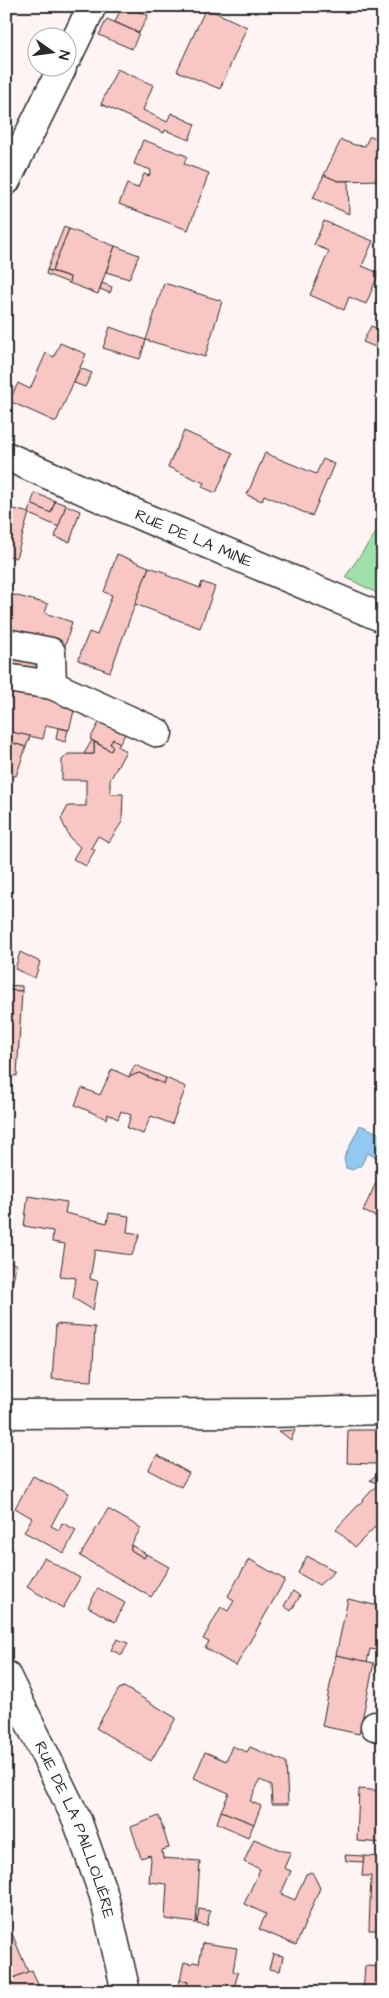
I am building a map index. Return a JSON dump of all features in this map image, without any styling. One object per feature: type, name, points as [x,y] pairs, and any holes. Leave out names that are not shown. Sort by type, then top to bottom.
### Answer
[{"type":"street","points":[[78,35],[92,6]]},
{"type":"street","points":[[6,182],[57,78]]},
{"type":"street","name":"RUE DE LA MINE","points":[[6,456],[148,519],[383,618]]},
{"type":"street","points":[[6,643],[51,652],[52,685]]},
{"type":"street","points":[[6,678],[52,685],[158,733]]},
{"type":"street","points":[[6,1414],[270,1413],[383,1410]]},
{"type":"street","name":"RUE DE LA PAILLOLIÈRE","points":[[6,1676],[76,1820],[104,1896],[126,1992]]},
{"type":"green space","points":[[383,523],[383,596],[345,577]]},
{"type":"water","points":[[360,1125],[383,1135],[383,1159],[367,1153],[361,1166],[357,1166],[353,1170],[346,1168],[344,1158]]},
{"type":"building","points":[[122,6],[148,15],[139,33],[115,22]]},
{"type":"building","points":[[206,8],[247,27],[220,89],[177,71]]},
{"type":"building","points":[[107,19],[139,33],[132,49],[99,35]]},
{"type":"building","points":[[117,69],[153,85],[143,110],[167,122],[171,113],[195,124],[189,140],[165,130],[164,133],[101,104]]},
{"type":"building","points":[[369,137],[383,137],[383,180],[338,181],[324,175],[341,140],[365,146]]},
{"type":"building","points":[[143,140],[187,156],[184,164],[209,173],[188,230],[119,204],[127,184],[138,188],[144,174],[149,176],[151,170],[134,164]]},
{"type":"building","points":[[324,175],[338,181],[348,181],[349,214],[313,198]]},
{"type":"building","points":[[324,221],[373,241],[362,266],[379,273],[366,304],[349,297],[344,310],[310,295],[329,251],[314,245]]},
{"type":"building","points":[[64,227],[69,229],[52,271],[47,270]]},
{"type":"building","points":[[69,229],[115,246],[98,294],[69,283],[70,277],[52,271]]},
{"type":"building","points":[[115,246],[139,255],[129,279],[106,272]]},
{"type":"building","points":[[47,270],[70,277],[69,283],[46,274]]},
{"type":"building","points":[[102,283],[112,287],[110,293],[100,289]]},
{"type":"building","points":[[164,283],[222,301],[205,357],[146,340]]},
{"type":"building","points":[[371,326],[383,331],[383,350],[363,342]]},
{"type":"building","points":[[110,327],[146,340],[140,359],[103,348]]},
{"type":"building","points":[[60,343],[86,354],[56,422],[9,401],[18,383],[30,389],[46,353],[54,357]]},
{"type":"building","points":[[80,368],[92,373],[85,387],[74,383]]},
{"type":"building","points":[[184,431],[233,453],[216,493],[202,487],[204,483],[168,467]]},
{"type":"building","points":[[265,453],[316,474],[323,459],[334,464],[312,516],[264,495],[262,501],[247,495]]},
{"type":"building","points":[[35,493],[55,501],[51,513],[31,504]]},
{"type":"building","points":[[55,501],[66,505],[59,527],[29,514],[31,504],[51,513]]},
{"type":"building","points":[[66,505],[80,511],[70,542],[55,537]]},
{"type":"building","points":[[6,507],[29,513],[16,558],[6,555]]},
{"type":"building","points":[[117,554],[149,567],[110,672],[78,660],[89,632],[97,635],[112,595],[104,592]]},
{"type":"building","points":[[149,567],[200,588],[202,582],[215,587],[200,628],[135,604]]},
{"type":"building","points":[[10,594],[48,604],[45,613],[72,622],[65,646],[6,633],[6,599]]},
{"type":"building","points":[[6,651],[38,657],[35,672],[6,670]]},
{"type":"building","points":[[6,690],[32,697],[39,691],[75,707],[69,730],[46,725],[43,739],[6,731]]},
{"type":"building","points":[[102,717],[127,731],[120,743],[113,739],[110,744],[113,746],[111,751],[90,739]]},
{"type":"building","points":[[58,728],[68,730],[65,742],[56,739]]},
{"type":"building","points":[[6,731],[30,736],[26,747],[6,741]]},
{"type":"building","points":[[113,739],[120,743],[118,747],[126,751],[110,780],[110,794],[123,794],[122,822],[109,842],[98,836],[91,848],[95,850],[86,866],[73,859],[80,847],[70,838],[61,819],[68,806],[86,806],[86,780],[62,780],[62,760],[68,754],[94,754],[94,742],[111,751],[113,746],[110,744]]},
{"type":"building","points":[[92,740],[94,742],[94,754],[84,754]]},
{"type":"building","points":[[6,741],[26,747],[16,776],[6,774]]},
{"type":"building","points":[[20,952],[40,962],[35,978],[15,969]]},
{"type":"building","points":[[6,985],[22,986],[22,991],[6,990]]},
{"type":"building","points":[[6,990],[22,991],[17,1076],[6,1075]]},
{"type":"building","points":[[135,1065],[166,1078],[164,1084],[139,1073],[129,1077]]},
{"type":"building","points":[[112,1069],[129,1077],[139,1073],[164,1084],[166,1078],[186,1087],[172,1124],[151,1116],[143,1134],[127,1128],[131,1115],[121,1111],[118,1119],[108,1114],[107,1119],[75,1105],[82,1088],[100,1095]]},
{"type":"building","points":[[380,1174],[383,1175],[383,1220],[363,1211]]},
{"type":"building","points":[[28,1196],[67,1202],[65,1213],[107,1223],[109,1213],[129,1216],[127,1232],[140,1234],[132,1255],[95,1250],[90,1279],[98,1281],[93,1310],[73,1298],[76,1278],[60,1276],[65,1244],[52,1242],[53,1231],[24,1226]]},
{"type":"building","points":[[6,1259],[16,1265],[8,1310],[6,1310]]},
{"type":"building","points":[[56,1324],[95,1327],[92,1381],[52,1379]]},
{"type":"building","points":[[295,1430],[291,1440],[279,1431]]},
{"type":"building","points":[[348,1430],[383,1430],[383,1469],[375,1464],[347,1463]]},
{"type":"building","points":[[157,1455],[189,1473],[181,1487],[148,1470]]},
{"type":"building","points":[[383,1470],[383,1519],[355,1547],[336,1529],[378,1484],[370,1480]]},
{"type":"building","points":[[33,1476],[68,1494],[51,1526],[59,1530],[62,1523],[76,1530],[64,1553],[24,1532],[32,1518],[15,1508]]},
{"type":"building","points":[[108,1509],[141,1528],[131,1545],[131,1550],[144,1558],[146,1554],[169,1567],[151,1597],[80,1556]]},
{"type":"building","points":[[131,1545],[146,1554],[144,1558],[131,1550]]},
{"type":"building","points":[[307,1556],[335,1571],[319,1585],[298,1573]]},
{"type":"building","points":[[44,1558],[80,1578],[63,1608],[27,1587]]},
{"type":"building","points":[[249,1559],[285,1580],[236,1666],[205,1648],[209,1642],[203,1639],[221,1607],[228,1611],[234,1601],[228,1596]]},
{"type":"building","points":[[98,1588],[125,1603],[115,1622],[88,1607]]},
{"type":"building","points":[[293,1591],[300,1596],[291,1611],[284,1606]]},
{"type":"building","points":[[348,1599],[383,1607],[383,1651],[370,1649],[367,1662],[336,1655]]},
{"type":"building","points":[[117,1639],[128,1643],[122,1655],[111,1650]]},
{"type":"building","points":[[336,1655],[374,1663],[359,1734],[322,1726]]},
{"type":"building","points":[[124,1687],[176,1718],[151,1761],[96,1728],[119,1689]]},
{"type":"building","points":[[232,1746],[247,1752],[250,1747],[286,1762],[288,1804],[272,1804],[271,1785],[260,1780],[250,1801],[261,1806],[254,1824],[221,1811],[229,1793],[194,1778],[205,1752],[226,1761]]},
{"type":"building","points":[[359,1789],[383,1791],[383,1843],[357,1841]]},
{"type":"building","points":[[221,1811],[254,1824],[248,1837],[217,1823]]},
{"type":"building","points":[[159,1816],[169,1848],[162,1850],[163,1858],[200,1861],[196,1923],[165,1919],[167,1884],[149,1882],[150,1855],[141,1858],[131,1827]]},
{"type":"building","points":[[254,1839],[283,1851],[291,1852],[284,1868],[291,1871],[281,1894],[295,1900],[306,1874],[312,1872],[320,1888],[296,1945],[259,1929],[266,1914],[244,1904],[260,1869],[244,1862]]},
{"type":"building","points":[[345,1855],[364,1856],[363,1862],[346,1861]]},
{"type":"building","points":[[364,1856],[383,1857],[383,1930],[369,1930],[371,1876],[362,1876]]},
{"type":"building","points":[[199,1909],[210,1911],[207,1926],[197,1924]]},
{"type":"building","points":[[10,1929],[28,1972],[6,1981],[6,1930]]},
{"type":"building","points":[[203,1943],[237,1948],[233,1971],[238,1973],[233,1992],[177,1992],[178,1990],[185,1991],[188,1982],[180,1980],[184,1962],[191,1964],[193,1962],[199,1963]]},
{"type":"building","points":[[273,1954],[283,1956],[280,1971],[269,1969]]},
{"type":"building","points":[[365,1966],[383,1967],[383,1992],[363,1992]]},
{"type":"building","points":[[32,1970],[41,1992],[6,1992],[6,1981]]},
{"type":"building","points":[[180,1980],[188,1982],[185,1991],[178,1990]]}]
